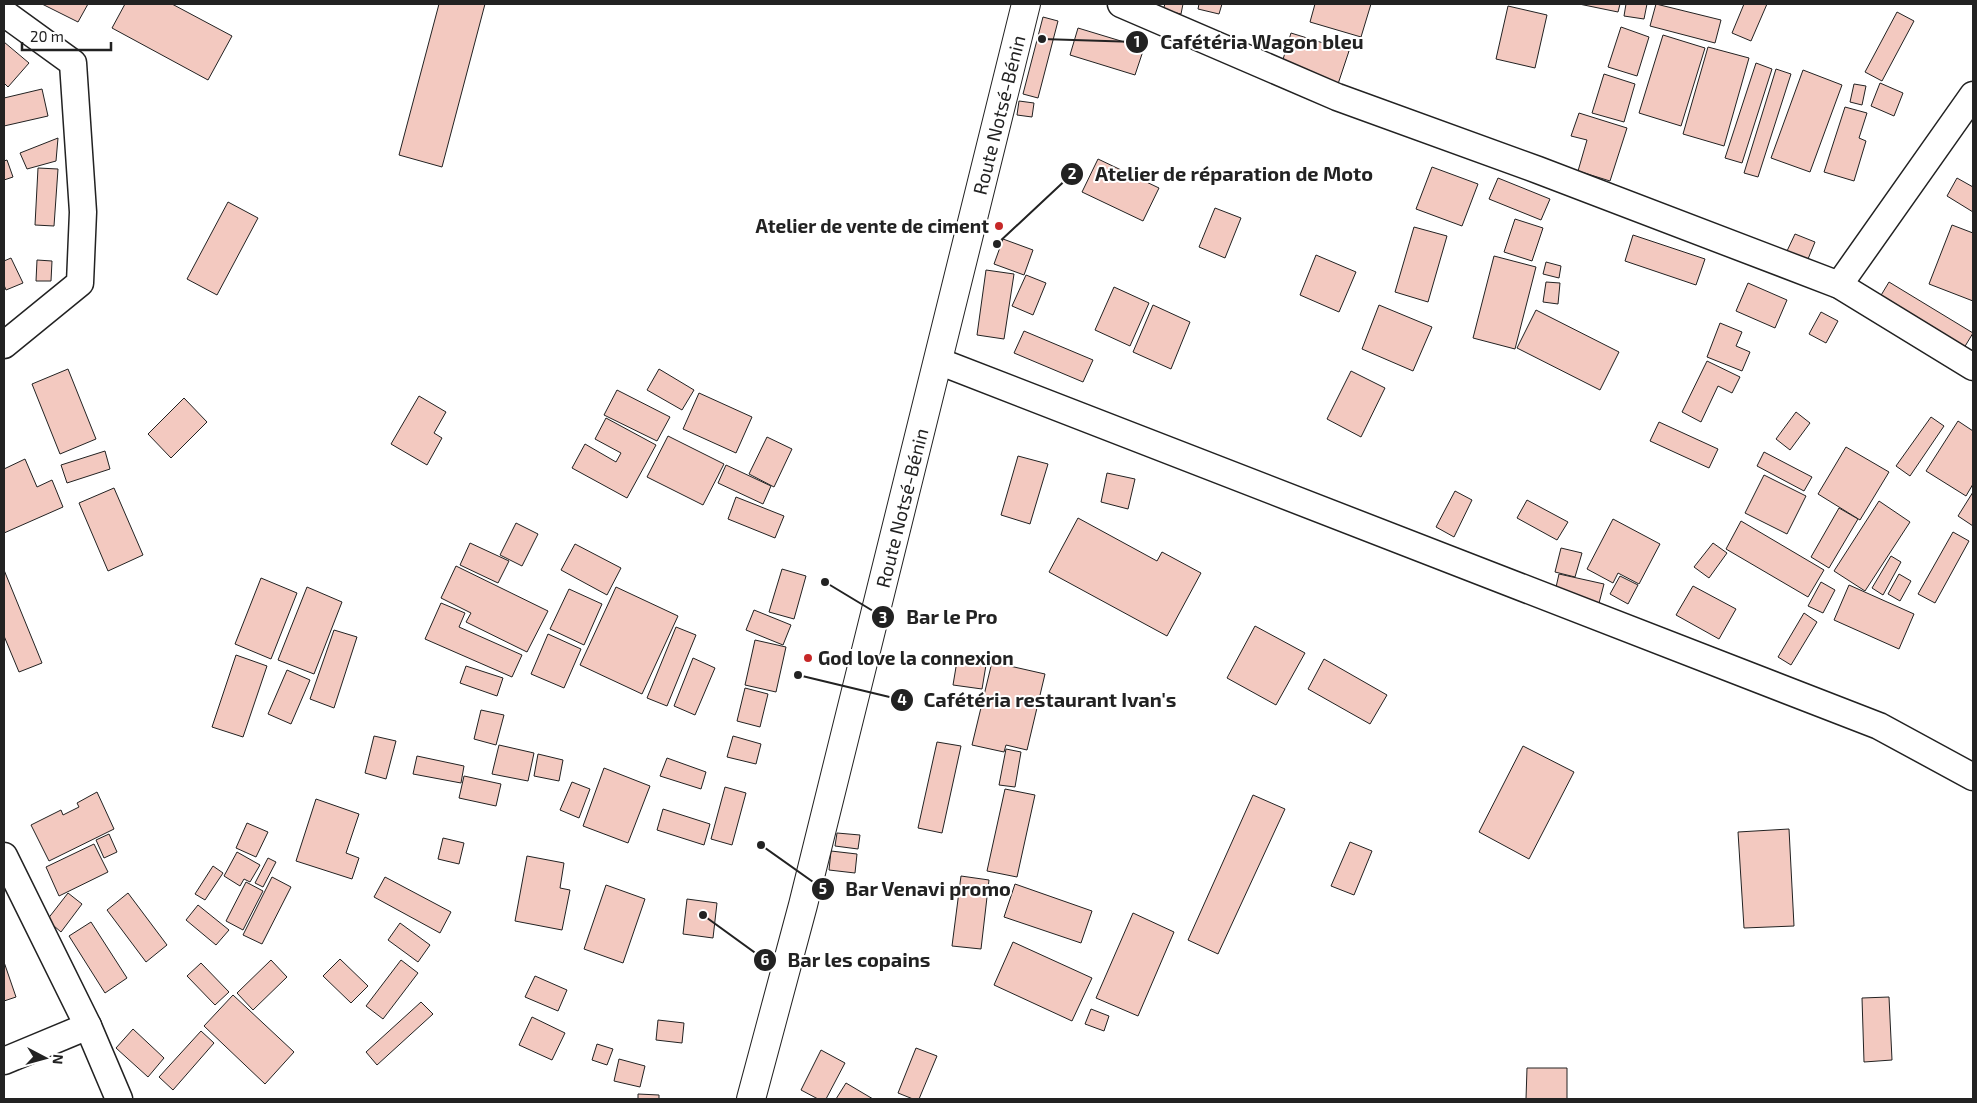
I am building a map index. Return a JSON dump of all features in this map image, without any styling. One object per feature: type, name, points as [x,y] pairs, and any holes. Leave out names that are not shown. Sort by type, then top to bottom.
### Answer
[{"type":"main road","name":"Route Notsé-Bénin","points":[[751,1099],[803,905],[1026,4]]},
{"type":"street","points":[[1121,4],[1337,97],[1538,170],[1839,285],[1973,367]]},
{"type":"street","points":[[4,13],[73,62],[83,212],[80,283],[4,346]]},
{"type":"street","points":[[1839,285],[1973,95]]},
{"type":"street","points":[[938,361],[1879,726],[1973,777]]},
{"type":"street","points":[[4,856],[88,1026],[119,1099]]},
{"type":"street","points":[[4,1061],[88,1026]]},
{"type":"building","points":[[42,4],[88,4],[78,22]]},
{"type":"building","points":[[125,4],[172,4],[232,36],[208,80],[112,28]]},
{"type":"building","points":[[439,4],[485,4],[442,167],[399,155]]},
{"type":"building","points":[[1165,4],[1183,4],[1181,14],[1163,10]]},
{"type":"building","points":[[1199,4],[1222,4],[1219,14],[1198,9]]},
{"type":"building","points":[[1315,4],[1371,4],[1361,37],[1310,22]]},
{"type":"building","points":[[1579,4],[1620,4],[1618,12]]},
{"type":"building","points":[[1626,4],[1647,4],[1644,19],[1624,16]]},
{"type":"building","points":[[1656,4],[1721,20],[1715,43],[1650,26]]},
{"type":"building","points":[[1744,4],[1767,4],[1751,41],[1732,33]]},
{"type":"building","points":[[1508,6],[1547,15],[1535,68],[1496,59]]},
{"type":"building","points":[[1897,12],[1914,21],[1882,81],[1865,72]]},
{"type":"building","points":[[1043,17],[1058,21],[1038,98],[1023,94]]},
{"type":"building","points":[[1621,27],[1649,37],[1637,76],[1608,67]]},
{"type":"building","points":[[1078,28],[1144,48],[1135,75],[1070,55]]},
{"type":"building","points":[[1291,33],[1349,51],[1338,84],[1281,66]]},
{"type":"building","points":[[1663,35],[1705,48],[1681,126],[1639,113]]},
{"type":"building","points":[[4,42],[29,63],[8,87],[4,83]]},
{"type":"building","points":[[1708,47],[1749,58],[1724,146],[1683,134]]},
{"type":"building","points":[[1756,63],[1772,69],[1742,163],[1725,158]]},
{"type":"building","points":[[1776,69],[1791,74],[1758,177],[1744,173]]},
{"type":"building","points":[[1803,70],[1842,85],[1810,172],[1771,158]]},
{"type":"building","points":[[1604,74],[1635,84],[1624,122],[1592,113]]},
{"type":"building","points":[[1880,83],[1903,93],[1894,116],[1871,106]]},
{"type":"building","points":[[1854,84],[1866,86],[1862,105],[1850,102]]},
{"type":"building","points":[[42,89],[48,116],[4,126],[4,98]]},
{"type":"building","points":[[1019,101],[1034,103],[1032,117],[1017,115]]},
{"type":"building","points":[[1845,107],[1867,113],[1859,138],[1866,141],[1854,181],[1824,172]]},
{"type":"building","points":[[1579,113],[1627,128],[1610,181],[1578,171],[1587,140],[1571,136]]},
{"type":"building","points":[[58,138],[56,161],[27,169],[20,153]]},
{"type":"building","points":[[1098,159],[1159,188],[1143,221],[1082,192]]},
{"type":"building","points":[[7,160],[13,177],[4,180],[4,161]]},
{"type":"building","points":[[1432,167],[1478,184],[1462,226],[1416,209]]},
{"type":"building","points":[[38,168],[58,169],[54,226],[35,225]]},
{"type":"building","points":[[1498,178],[1550,199],[1541,220],[1489,199]]},
{"type":"building","points":[[1957,178],[1973,187],[1973,212],[1947,196]]},
{"type":"building","points":[[228,202],[258,218],[217,295],[187,279]]},
{"type":"building","points":[[1215,208],[1241,218],[1225,258],[1199,247]]},
{"type":"building","points":[[1515,219],[1543,228],[1532,261],[1504,252]]},
{"type":"building","points":[[1952,225],[1973,233],[1973,301],[1929,284]]},
{"type":"building","points":[[1414,227],[1447,236],[1428,302],[1395,292]]},
{"type":"building","points":[[1795,234],[1815,242],[1808,259],[1787,251]]},
{"type":"building","points":[[1633,235],[1705,259],[1696,285],[1625,261]]},
{"type":"building","points":[[1003,239],[1033,250],[1024,275],[994,264]]},
{"type":"building","points":[[1316,255],[1356,272],[1339,312],[1300,295]]},
{"type":"building","points":[[1494,256],[1536,267],[1515,349],[1473,338]]},
{"type":"building","points":[[11,258],[23,283],[6,290],[4,285],[4,261]]},
{"type":"building","points":[[37,260],[52,261],[51,281],[36,281]]},
{"type":"building","points":[[1546,262],[1561,266],[1559,278],[1543,274]]},
{"type":"building","points":[[986,270],[1014,274],[1004,339],[977,335]]},
{"type":"building","points":[[1026,275],[1046,283],[1033,315],[1012,306]]},
{"type":"building","points":[[1546,282],[1560,283],[1558,304],[1543,302]]},
{"type":"building","points":[[1889,282],[1973,333],[1961,353],[1877,302]]},
{"type":"building","points":[[1748,283],[1787,300],[1775,328],[1736,311]]},
{"type":"building","points":[[1114,287],[1149,303],[1130,346],[1095,330]]},
{"type":"building","points":[[1153,305],[1190,322],[1171,369],[1133,352]]},
{"type":"building","points":[[1379,305],[1432,327],[1413,371],[1362,349]]},
{"type":"building","points":[[1536,310],[1619,352],[1600,390],[1517,348]]},
{"type":"building","points":[[1821,312],[1838,321],[1826,343],[1809,334]]},
{"type":"building","points":[[1720,323],[1742,332],[1736,346],[1750,352],[1742,371],[1707,357]]},
{"type":"building","points":[[1024,331],[1093,360],[1083,382],[1014,353]]},
{"type":"building","points":[[1707,361],[1740,377],[1732,393],[1718,386],[1701,422],[1682,412]]},
{"type":"building","points":[[68,369],[96,439],[60,454],[32,384]]},
{"type":"building","points":[[659,369],[694,390],[682,410],[647,390]]},
{"type":"building","points":[[1351,371],[1385,388],[1361,437],[1327,419]]},
{"type":"building","points":[[617,390],[670,417],[657,441],[604,415]]},
{"type":"building","points":[[699,393],[752,417],[736,453],[683,429]]},
{"type":"building","points":[[419,396],[446,412],[434,433],[442,438],[427,465],[391,444]]},
{"type":"building","points":[[184,398],[207,422],[171,458],[148,434]]},
{"type":"building","points":[[1796,412],[1810,423],[1790,450],[1776,439]]},
{"type":"building","points":[[1931,417],[1944,426],[1910,476],[1896,466]]},
{"type":"building","points":[[606,418],[656,445],[627,498],[572,468],[585,444],[616,462],[621,453],[595,439]]},
{"type":"building","points":[[1958,421],[1973,431],[1973,484],[1966,496],[1926,471]]},
{"type":"building","points":[[1659,422],[1718,449],[1709,468],[1650,441]]},
{"type":"building","points":[[668,436],[724,464],[703,505],[647,477]]},
{"type":"building","points":[[767,437],[792,449],[774,487],[749,474]]},
{"type":"building","points":[[1846,447],[1889,472],[1860,520],[1818,494]]},
{"type":"building","points":[[105,451],[110,469],[67,483],[61,465]]},
{"type":"building","points":[[1764,452],[1812,477],[1804,491],[1757,466]]},
{"type":"building","points":[[1018,456],[1048,464],[1030,524],[1001,515]]},
{"type":"building","points":[[25,459],[37,487],[52,480],[63,507],[4,533],[4,469]]},
{"type":"building","points":[[726,465],[771,486],[763,504],[718,483]]},
{"type":"building","points":[[1107,473],[1135,479],[1128,509],[1101,502]]},
{"type":"building","points":[[1764,475],[1806,496],[1787,534],[1745,513]]},
{"type":"building","points":[[114,488],[143,555],[108,571],[79,503]]},
{"type":"building","points":[[1455,491],[1472,500],[1454,537],[1436,527]]},
{"type":"building","points":[[1973,492],[1973,526],[1958,516]]},
{"type":"building","points":[[736,497],[784,516],[775,538],[728,519]]},
{"type":"building","points":[[1527,500],[1568,522],[1557,540],[1517,518]]},
{"type":"building","points":[[1879,501],[1910,522],[1865,591],[1834,571]]},
{"type":"building","points":[[1839,508],[1858,519],[1829,568],[1811,557]]},
{"type":"building","points":[[1078,518],[1157,561],[1162,552],[1201,573],[1167,636],[1049,572]]},
{"type":"building","points":[[1613,519],[1660,544],[1639,584],[1618,573],[1613,583],[1587,569]]},
{"type":"building","points":[[1741,521],[1824,570],[1808,597],[1726,549]]},
{"type":"building","points":[[516,523],[538,534],[522,566],[500,555]]},
{"type":"building","points":[[1953,532],[1969,541],[1935,603],[1918,594]]},
{"type":"building","points":[[470,543],[509,561],[498,583],[460,565]]},
{"type":"building","points":[[1713,543],[1727,553],[1709,578],[1694,567]]},
{"type":"building","points":[[575,544],[621,568],[607,595],[561,570]]},
{"type":"building","points":[[1561,548],[1582,553],[1575,577],[1555,572]]},
{"type":"building","points":[[1891,556],[1901,562],[1883,595],[1872,588]]},
{"type":"building","points":[[456,566],[548,611],[527,652],[466,622],[471,613],[441,598]]},
{"type":"building","points":[[782,569],[806,576],[794,619],[769,612]]},
{"type":"building","points":[[4,570],[42,663],[19,672],[4,636]]},
{"type":"building","points":[[1559,574],[1604,584],[1598,607],[1554,596]]},
{"type":"building","points":[[1899,574],[1911,581],[1900,601],[1888,594]]},
{"type":"building","points":[[1620,576],[1638,585],[1628,604],[1610,594]]},
{"type":"building","points":[[261,578],[297,593],[271,659],[235,644]]},
{"type":"building","points":[[1821,582],[1835,590],[1823,613],[1808,606]]},
{"type":"building","points":[[1849,585],[1914,614],[1899,649],[1834,620]]},
{"type":"building","points":[[1693,586],[1736,609],[1719,639],[1676,615]]},
{"type":"building","points":[[307,587],[342,602],[314,674],[278,660]]},
{"type":"building","points":[[616,587],[678,616],[642,694],[580,665]]},
{"type":"building","points":[[569,589],[602,604],[584,645],[550,629]]},
{"type":"building","points":[[441,603],[465,613],[459,627],[522,655],[512,677],[425,639]]},
{"type":"building","points":[[754,610],[791,625],[783,645],[746,630]]},
{"type":"building","points":[[1804,613],[1817,622],[1791,665],[1778,657]]},
{"type":"building","points":[[1255,626],[1305,653],[1276,705],[1227,678]]},
{"type":"building","points":[[676,627],[696,635],[667,706],[647,698]]},
{"type":"building","points":[[334,630],[357,637],[334,708],[310,699]]},
{"type":"building","points":[[548,634],[581,649],[564,688],[531,674]]},
{"type":"building","points":[[755,640],[786,647],[776,692],[745,685]]},
{"type":"building","points":[[236,655],[267,666],[243,737],[212,727]]},
{"type":"building","points":[[958,655],[987,659],[982,689],[953,685]]},
{"type":"building","points":[[693,658],[715,668],[695,715],[674,706]]},
{"type":"building","points":[[1324,659],[1387,695],[1370,724],[1308,689]]},
{"type":"building","points":[[992,662],[1045,674],[1027,750],[1006,745],[1004,752],[972,745]]},
{"type":"building","points":[[466,666],[503,678],[497,696],[460,683]]},
{"type":"building","points":[[287,670],[310,680],[291,724],[268,714]]},
{"type":"building","points":[[745,688],[768,694],[760,727],[737,721]]},
{"type":"building","points":[[481,710],[504,715],[496,745],[474,739]]},
{"type":"building","points":[[374,736],[396,741],[386,779],[365,773]]},
{"type":"building","points":[[733,736],[761,744],[756,764],[727,757]]},
{"type":"building","points":[[937,742],[961,746],[942,833],[918,828]]},
{"type":"building","points":[[499,745],[534,753],[528,781],[492,774]]},
{"type":"building","points":[[1523,746],[1574,772],[1529,859],[1479,832]]},
{"type":"building","points":[[1006,749],[1021,752],[1015,787],[999,785]]},
{"type":"building","points":[[538,754],[563,760],[559,781],[534,776]]},
{"type":"building","points":[[417,756],[464,766],[461,783],[413,774]]},
{"type":"building","points":[[667,758],[706,772],[701,789],[660,776]]},
{"type":"building","points":[[604,768],[650,786],[628,843],[583,826]]},
{"type":"building","points":[[464,776],[501,784],[496,806],[459,798]]},
{"type":"building","points":[[572,782],[590,789],[579,818],[560,810]]},
{"type":"building","points":[[725,787],[746,793],[732,845],[711,839]]},
{"type":"building","points":[[1005,789],[1035,795],[1017,877],[987,871]]},
{"type":"building","points":[[97,792],[114,829],[49,861],[31,825],[61,810],[63,815],[79,807],[77,803]]},
{"type":"building","points":[[1253,795],[1285,809],[1218,954],[1188,940]]},
{"type":"building","points":[[316,799],[359,814],[346,853],[359,858],[352,879],[296,861]]},
{"type":"building","points":[[663,809],[710,824],[704,845],[657,830]]},
{"type":"building","points":[[247,823],[268,832],[256,857],[236,848]]},
{"type":"building","points":[[1789,829],[1794,926],[1744,928],[1738,832]]},
{"type":"building","points":[[837,833],[860,835],[858,849],[835,846]]},
{"type":"building","points":[[109,834],[117,852],[104,858],[96,840]]},
{"type":"building","points":[[443,838],[464,843],[459,864],[438,859]]},
{"type":"building","points":[[1350,842],[1372,851],[1354,895],[1331,886]]},
{"type":"building","points":[[94,844],[108,872],[59,896],[46,867]]},
{"type":"building","points":[[831,851],[857,854],[855,873],[829,870]]},
{"type":"building","points":[[237,852],[260,865],[250,882],[244,879],[240,886],[224,876]]},
{"type":"building","points":[[527,856],[564,863],[560,888],[570,890],[562,930],[515,921]]},
{"type":"building","points":[[268,858],[276,862],[263,887],[255,883]]},
{"type":"building","points":[[213,866],[223,873],[205,900],[195,894]]},
{"type":"building","points":[[961,876],[989,880],[981,949],[952,946]]},
{"type":"building","points":[[272,877],[291,887],[262,944],[243,935]]},
{"type":"building","points":[[385,877],[451,912],[440,933],[374,897]]},
{"type":"building","points":[[246,882],[263,891],[243,930],[226,921]]},
{"type":"building","points":[[1015,884],[1092,911],[1081,943],[1004,917]]},
{"type":"building","points":[[606,885],[645,899],[623,963],[584,949]]},
{"type":"building","points":[[68,893],[82,904],[61,932],[47,920]]},
{"type":"building","points":[[128,893],[167,945],[146,962],[107,910]]},
{"type":"building","points":[[687,899],[717,903],[713,938],[683,934]]},
{"type":"building","points":[[198,905],[229,930],[216,945],[186,920]]},
{"type":"building","points":[[1133,913],[1174,932],[1138,1016],[1096,998]]},
{"type":"building","points":[[91,922],[127,978],[105,993],[69,936]]},
{"type":"building","points":[[400,923],[430,945],[418,962],[388,940]]},
{"type":"building","points":[[1013,942],[1092,978],[1072,1021],[994,985]]},
{"type":"building","points":[[340,959],[368,986],[351,1003],[323,976]]},
{"type":"building","points":[[271,960],[287,977],[253,1010],[237,993]]},
{"type":"building","points":[[401,960],[418,973],[383,1019],[366,1006]]},
{"type":"building","points":[[4,962],[16,997],[4,1001]]},
{"type":"building","points":[[201,963],[229,992],[215,1005],[187,976]]},
{"type":"building","points":[[535,976],[567,990],[558,1011],[525,997]]},
{"type":"building","points":[[233,995],[294,1052],[265,1084],[204,1026]]},
{"type":"building","points":[[1889,997],[1892,1060],[1864,1062],[1862,998]]},
{"type":"building","points":[[421,1002],[433,1014],[377,1065],[366,1052]]},
{"type":"building","points":[[1091,1009],[1109,1016],[1104,1031],[1085,1024]]},
{"type":"building","points":[[532,1017],[565,1033],[552,1060],[519,1045]]},
{"type":"building","points":[[658,1020],[684,1023],[682,1043],[656,1040]]},
{"type":"building","points":[[133,1029],[164,1058],[148,1077],[116,1048]]},
{"type":"building","points":[[201,1031],[214,1043],[173,1090],[159,1077]]},
{"type":"building","points":[[597,1044],[613,1049],[607,1065],[592,1060]]},
{"type":"building","points":[[916,1048],[937,1056],[919,1099],[913,1099],[898,1093]]},
{"type":"building","points":[[821,1050],[845,1063],[826,1099],[818,1099],[801,1090]]},
{"type":"building","points":[[619,1059],[645,1066],[640,1087],[614,1081]]},
{"type":"building","points":[[1527,1068],[1567,1068],[1567,1099],[1526,1099]]},
{"type":"building","points":[[846,1083],[873,1099],[836,1099]]},
{"type":"building","points":[[638,1094],[659,1095],[659,1099],[638,1099]]},
{"type":"place","name":"Cafétéria Wagon bleu","points":[[1042,39]]},
{"type":"place","name":"Atelier de vente de ciment","points":[[999,226]]},
{"type":"place","name":"Atelier de réparation de Moto","points":[[997,244]]},
{"type":"place","name":"Bar le Pro","points":[[825,582]]},
{"type":"place","name":"God love la connexion","points":[[808,658]]},
{"type":"place","name":"Cafétéria restaurant Ivan's","points":[[798,675]]},
{"type":"place","name":"Bar Venavi promo","points":[[761,845]]},
{"type":"place","name":"Bar les copains","points":[[703,915]]}]
